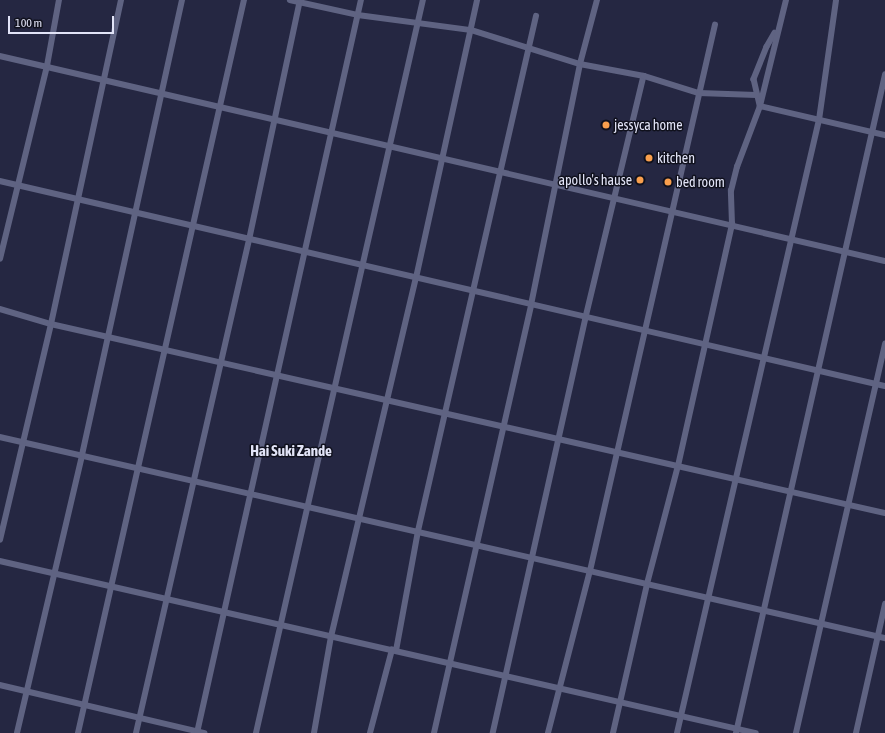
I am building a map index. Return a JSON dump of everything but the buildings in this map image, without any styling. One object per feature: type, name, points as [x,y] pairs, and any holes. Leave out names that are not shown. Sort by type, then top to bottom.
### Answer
[{"type":"street","points":[[0,259],[47,66],[59,0]]},
{"type":"street","points":[[0,540],[51,324],[76,199],[121,0]]},
{"type":"street","points":[[17,733],[82,455],[133,213],[163,93],[182,0]]},
{"type":"street","points":[[78,733],[166,350],[192,226],[244,0]]},
{"type":"street","points":[[290,0],[358,15],[471,30],[580,64],[644,76],[699,93],[756,94]]},
{"type":"street","points":[[197,732],[362,0]]},
{"type":"street","points":[[256,733],[282,625],[423,0]]},
{"type":"street","points":[[314,733],[330,637],[360,518],[386,400],[416,278],[477,0]]},
{"type":"street","points":[[434,733],[477,545],[502,426],[531,305],[580,64],[597,0]]},
{"type":"street","points":[[613,733],[647,584],[678,466],[732,224],[730,207],[733,185],[760,106],[786,0]]},
{"type":"street","points":[[677,733],[789,239],[818,120],[836,0]]},
{"type":"street","points":[[136,733],[249,240],[299,1]]},
{"type":"street","points":[[370,733],[394,651],[418,531],[474,292],[536,16]]},
{"type":"street","points":[[548,733],[561,689],[590,571],[715,25]]},
{"type":"street","points":[[760,106],[756,94],[754,79],[758,65],[777,32]]},
{"type":"street","points":[[0,56],[274,118],[332,133],[672,212],[732,224],[885,261]]},
{"type":"street","points":[[737,731],[885,75]]},
{"type":"street","points":[[493,733],[532,557],[560,440],[586,318],[616,199],[644,76]]},
{"type":"street","points":[[760,106],[885,135]]},
{"type":"street","points":[[0,181],[249,240],[885,386]]},
{"type":"street","points":[[0,309],[51,324],[885,513]]},
{"type":"street","points":[[796,733],[885,344]]},
{"type":"street","points":[[0,437],[885,638]]},
{"type":"street","points":[[0,561],[680,716],[737,731],[756,733]]},
{"type":"street","points":[[856,733],[885,604]]},
{"type":"street","points":[[0,685],[204,733]]},
{"type":"place","name":"jessyca home","points":[[606,125]]},
{"type":"place","name":"kitchen","points":[[649,158]]},
{"type":"place","name":"apollo's hause","points":[[640,180]]},
{"type":"place","name":"bed room","points":[[668,182]]},
{"type":"district","name":"Hai Suki Zande","points":[[291,451]]}]
